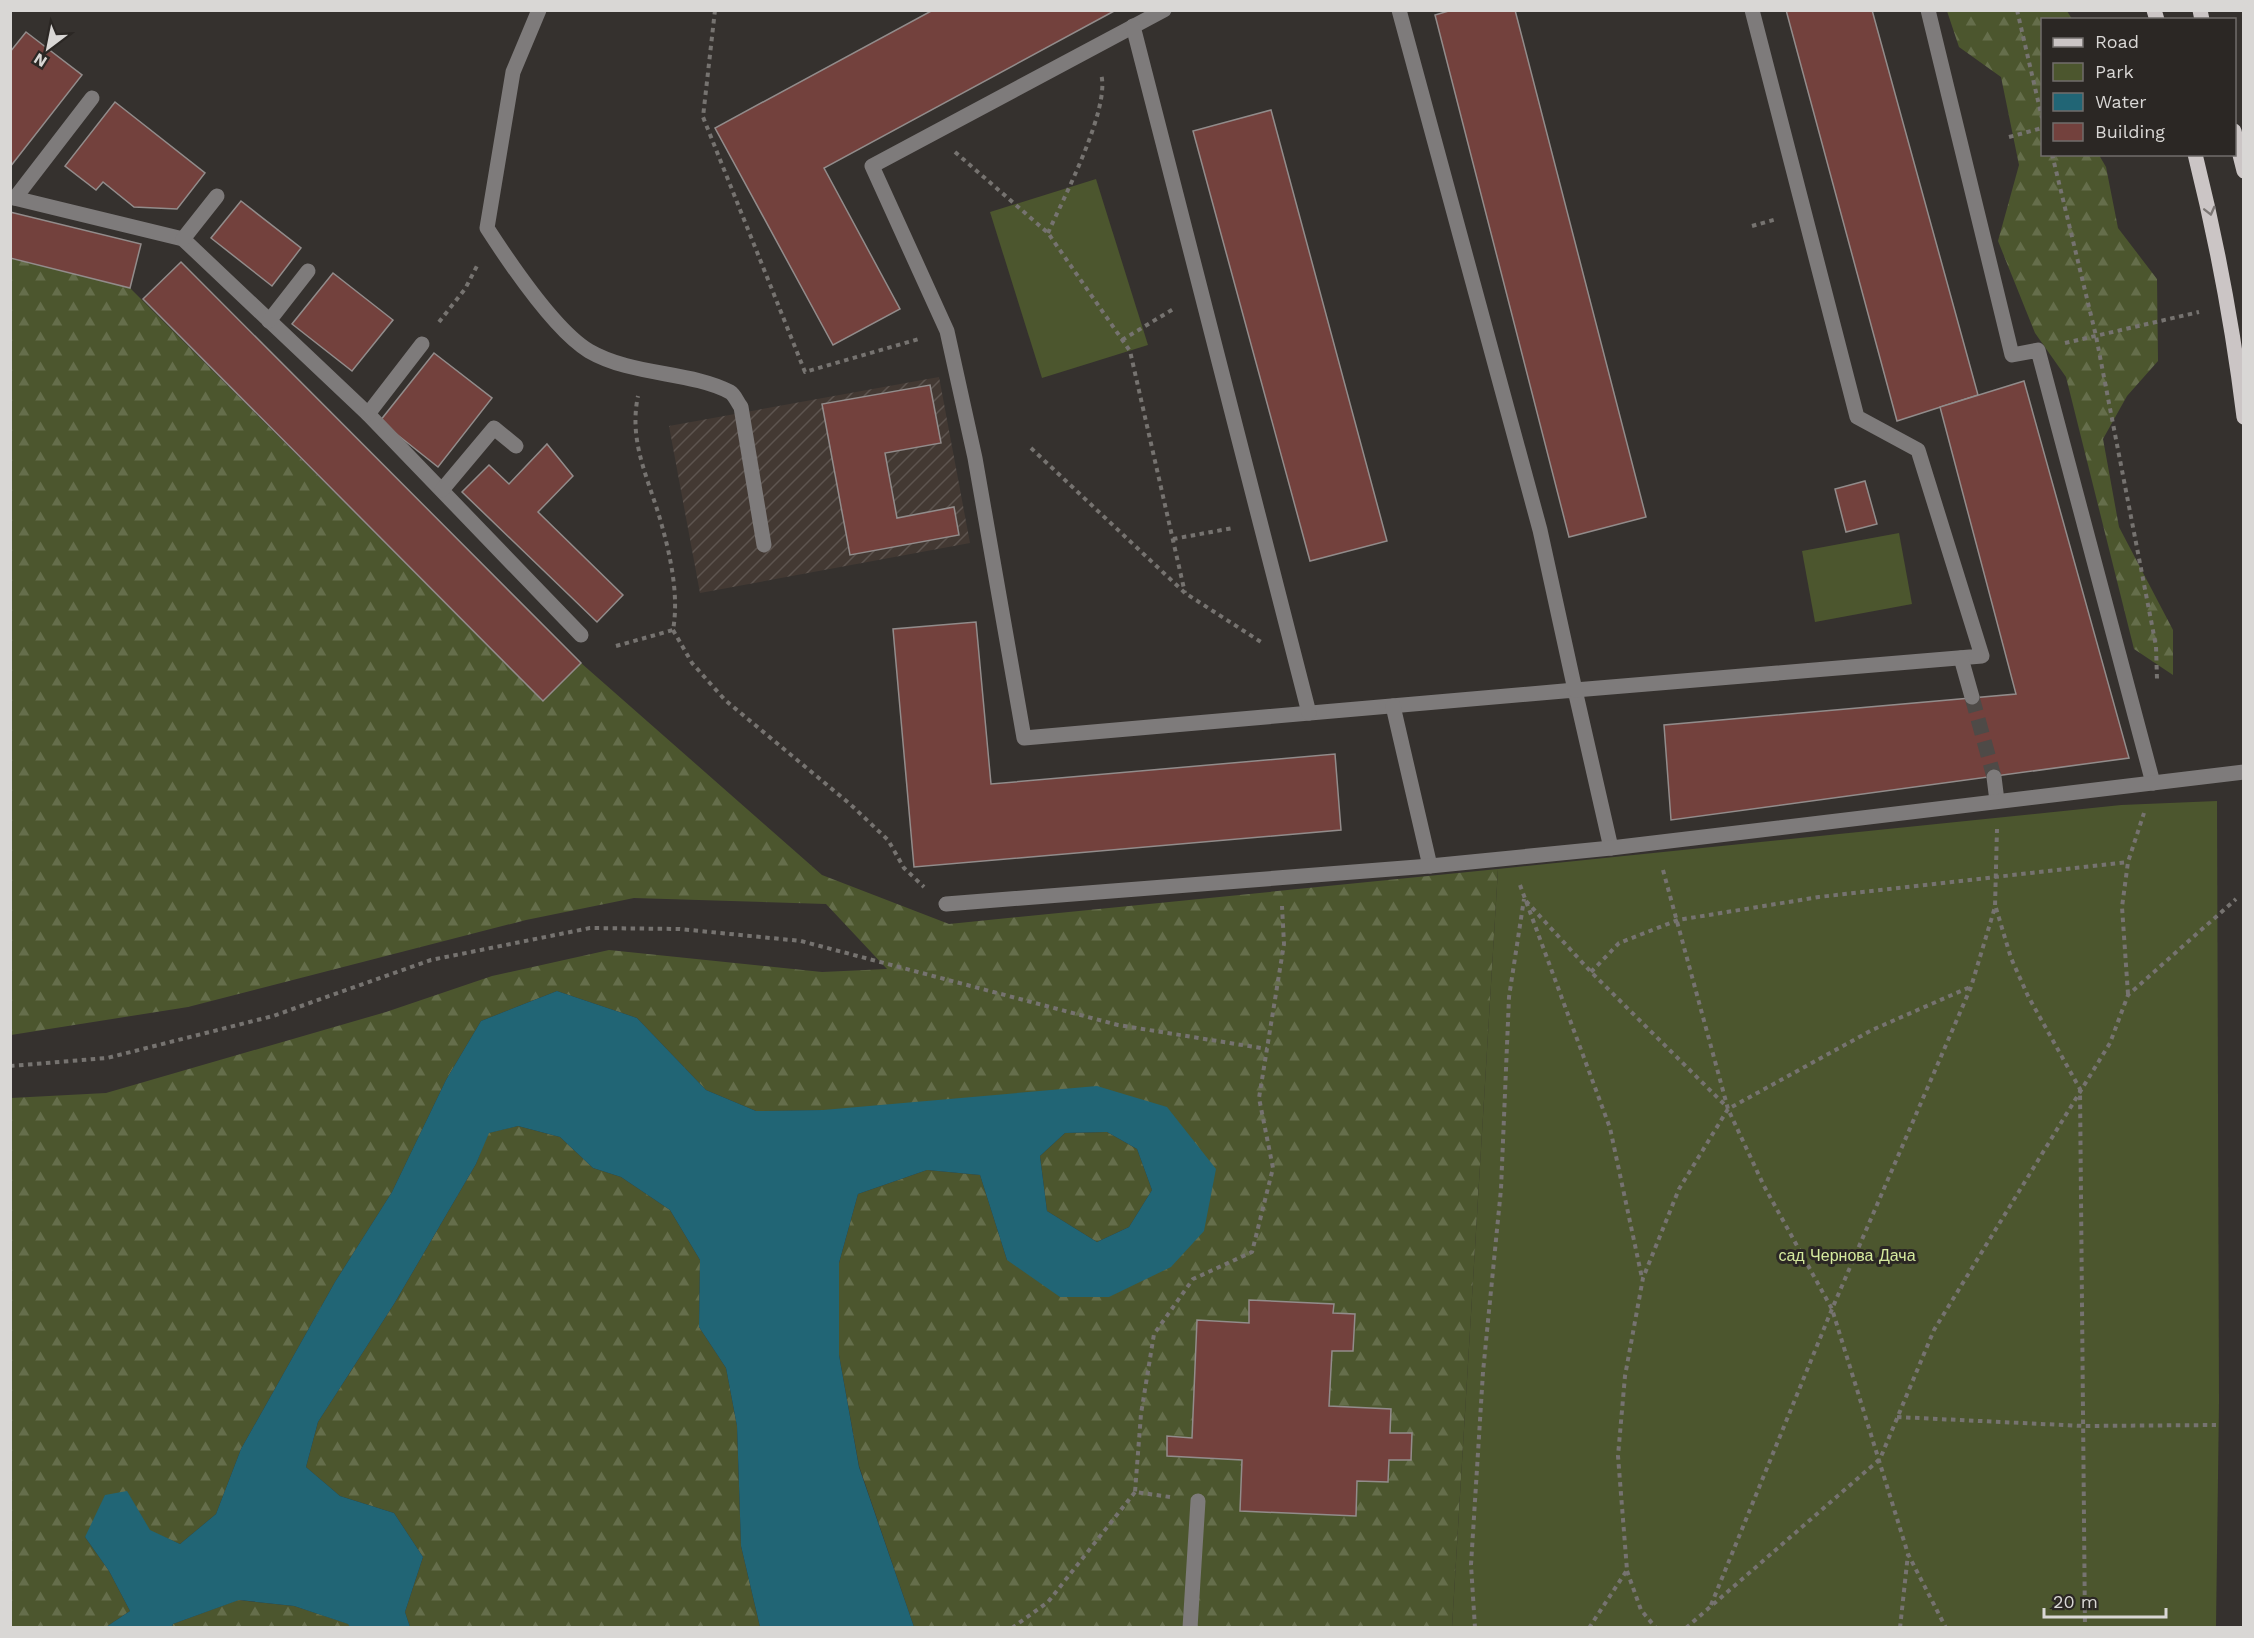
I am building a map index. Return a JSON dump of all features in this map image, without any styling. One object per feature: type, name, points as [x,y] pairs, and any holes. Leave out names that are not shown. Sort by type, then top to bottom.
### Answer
[{"type":"main road","points":[[2236,135],[2244,171]]},
{"type":"main road","points":[[2196,156],[2211,218],[2232,322],[2244,417]]},
{"type":"lane","points":[[539,10],[513,72],[487,228],[516,272],[565,331],[588,350],[644,371],[710,385],[732,393],[741,407],[764,545]]},
{"type":"lane","points":[[1164,10],[872,166],[947,331],[975,458],[1024,738],[1982,656],[1918,450],[1857,417],[1752,10]]},
{"type":"lane","points":[[1399,10],[1540,530],[1611,848]]},
{"type":"lane","points":[[1928,10],[2012,355],[2038,350],[2153,783]]},
{"type":"lane","points":[[1133,26],[1309,713]]},
{"type":"lane","points":[[92,98],[13,197],[183,239],[368,414],[581,634]]},
{"type":"lane","points":[[183,239],[217,196]]},
{"type":"lane","points":[[269,321],[308,271]]},
{"type":"lane","points":[[368,414],[422,344]]},
{"type":"lane","points":[[441,490],[494,428],[516,446]]},
{"type":"lane","points":[[1961,658],[1972,698]]},
{"type":"lane","points":[[1393,706],[1430,866]]},
{"type":"lane","points":[[946,904],[1513,858],[2244,772]]},
{"type":"lane","points":[[1994,777],[1997,801]]},
{"type":"lane","points":[[1190,1628],[1198,1501]]},
{"type":"path","points":[[715,10],[703,117],[806,372],[947,331]]},
{"type":"path","points":[[2017,10],[2041,110]]},
{"type":"path","points":[[1048,234],[1096,120],[1102,99],[1102,78],[1092,48]]},
{"type":"path","points":[[2009,137],[2041,129]]},
{"type":"path","points":[[933,133],[1048,234],[1130,351],[1185,593]]},
{"type":"path","points":[[2052,156],[2096,336],[2156,646],[2158,689]]},
{"type":"path","points":[[422,344],[465,289],[483,252],[487,228]]},
{"type":"path","points":[[1122,340],[1201,292]]},
{"type":"path","points":[[2038,350],[2199,312]]},
{"type":"path","points":[[644,371],[634,431],[639,459],[662,526],[677,607],[673,630],[692,663],[724,700],[850,804],[888,840],[904,868],[946,904]]},
{"type":"path","points":[[1031,448],[1185,593],[1296,664]]},
{"type":"path","points":[[1173,539],[1261,524]]},
{"type":"path","points":[[616,646],[673,630]]},
{"type":"path","points":[[1686,1628],[1880,1459],[1934,1330],[2110,1043],[2128,995],[2122,907],[2128,862],[2153,783]]},
{"type":"path","points":[[1710,1606],[1832,1308],[1971,987],[1995,907],[1997,801]]},
{"type":"path","points":[[1655,843],[1678,920],[1728,1109],[1764,1186],[1832,1308],[1908,1554],[1946,1628]]},
{"type":"path","points":[[1513,858],[1524,899],[1564,1000],[1610,1128],[1642,1278]]},
{"type":"path","points":[[1592,972],[1619,943],[1678,920],[1819,897],[2128,862]]},
{"type":"path","points":[[1012,1628],[1048,1602],[1135,1492],[1141,1414],[1154,1334],[1193,1279],[1252,1252],[1273,1168],[1259,1098],[1284,944],[1281,878]]},
{"type":"path","points":[[1524,899],[1592,972],[1728,1109]]},
{"type":"path","points":[[1475,1628],[1471,1565],[1483,1372],[1501,1189],[1509,997],[1524,899]]},
{"type":"path","points":[[2128,995],[2236,899]]},
{"type":"path","points":[[1995,907],[2011,958],[2028,996],[2080,1089],[2085,1628]]},
{"type":"path","points":[[10,1066],[107,1058],[273,1016],[431,960],[590,928],[680,929],[801,941],[1118,1025],[1267,1049]]},
{"type":"path","points":[[1656,1628],[1641,1610],[1627,1570],[1617,1456],[1625,1376],[1642,1278],[1679,1189],[1728,1109],[1872,1030],[1971,987]]},
{"type":"path","points":[[1897,1417],[2084,1426],[2216,1425]]},
{"type":"path","points":[[1135,1492],[1198,1501]]},
{"type":"path","points":[[1900,1628],[1908,1554]]},
{"type":"path","points":[[1589,1628],[1627,1570]]},
{"type":"shaded area","points":[[939,377],[970,543],[700,593],[669,426]]},
{"type":"green space","points":[[1947,11],[2067,11],[2071,18],[2041,18],[2041,156],[2100,156],[2106,167],[2118,228],[2157,279],[2158,361],[2127,396],[2103,439],[2119,527],[2173,630],[2173,675],[2134,649],[2066,377],[2035,333],[1998,241],[2019,165],[2001,77],[1959,47]]},
{"type":"green space","points":[[1096,179],[1148,345],[1042,378],[990,212]]},
{"type":"green space","points":[[11,258],[130,288],[543,701],[581,663],[822,875],[949,924],[1498,869],[1452,1627],[914,1627],[859,1466],[839,1355],[839,1263],[858,1194],[927,1170],[980,1175],[1007,1260],[1171,1267],[1167,1107],[756,1111],[706,1090],[637,1018],[557,991],[481,1021],[446,1080],[392,1192],[335,1282],[241,1449],[216,1514],[180,1544],[150,1531],[127,1492],[85,1537],[109,1571],[130,1611],[106,1627],[11,1627],[11,1098],[106,1093],[386,1012],[492,976],[609,950],[822,972],[887,969],[826,904],[634,898],[526,920],[188,1007],[11,1035]]},
{"type":"green space","points":[[1899,533],[1912,604],[1815,622],[1802,551]]},
{"type":"green space","name":"сад Чернова Дача","points":[[2217,801],[2219,1402],[2216,1627],[1452,1627],[1498,869],[2121,805]]},
{"type":"green space","points":[[518,1126],[560,1137],[593,1168],[621,1177],[670,1210],[700,1260],[699,1327],[726,1368],[737,1426],[741,1546],[760,1627],[410,1627],[405,1612],[423,1557],[394,1513],[340,1496],[306,1467],[318,1422],[394,1304],[476,1164],[488,1133]]},
{"type":"green space","points":[[1107,1132],[1137,1149],[1152,1190],[1129,1227],[1097,1242],[1047,1211],[1040,1156],[1065,1133]]},
{"type":"green space","points":[[238,1600],[294,1606],[349,1624],[350,1627],[172,1628],[173,1624]]},
{"type":"water","points":[[557,991],[637,1018],[706,1090],[756,1111],[823,1110],[1097,1086],[1167,1107],[1216,1169],[1204,1231],[1171,1267],[1109,1297],[1060,1297],[1007,1260],[980,1175],[927,1170],[858,1194],[839,1263],[839,1355],[859,1467],[914,1627],[760,1627],[741,1546],[737,1426],[726,1368],[699,1327],[700,1260],[670,1210],[621,1177],[593,1168],[560,1137],[518,1126],[489,1133],[476,1164],[394,1304],[318,1422],[306,1467],[340,1496],[394,1513],[423,1557],[405,1612],[410,1627],[350,1627],[348,1624],[294,1606],[239,1600],[173,1624],[172,1627],[106,1627],[130,1611],[109,1571],[85,1537],[105,1495],[127,1491],[150,1530],[180,1544],[216,1514],[241,1449],[335,1282],[392,1192],[446,1080],[481,1021]],"holes":[[[1107,1132],[1137,1149],[1152,1190],[1129,1227],[1097,1242],[1047,1211],[1040,1156],[1065,1133]]]},
{"type":"building","points":[[933,10],[1116,10],[824,168],[900,309],[833,345],[715,128]]},
{"type":"building","points":[[1452,10],[1515,10],[1646,517],[1569,537],[1435,15]]},
{"type":"building","points":[[1786,10],[1872,10],[1978,395],[1897,421]]},
{"type":"building","points":[[26,32],[82,75],[10,167],[10,52]]},
{"type":"building","points":[[115,102],[205,173],[177,209],[134,207],[103,182],[96,190],[65,166]]},
{"type":"building","points":[[1271,110],[1387,541],[1310,561],[1193,131]]},
{"type":"building","points":[[241,201],[301,248],[272,286],[211,238]]},
{"type":"building","points":[[10,212],[141,244],[130,288],[10,258]]},
{"type":"building","points":[[181,262],[581,663],[543,701],[143,299]]},
{"type":"building","points":[[333,273],[393,320],[352,371],[292,324]]},
{"type":"building","points":[[434,353],[492,398],[438,467],[380,421]]},
{"type":"building","points":[[2024,381],[2129,758],[1671,820],[1664,725],[2016,694],[1940,407]]},
{"type":"building","points":[[930,385],[941,443],[885,453],[897,518],[954,507],[959,535],[850,555],[822,404]]},
{"type":"building","points":[[547,444],[573,476],[538,512],[623,595],[597,622],[462,492],[489,465],[509,484]]},
{"type":"building","points":[[1865,481],[1877,524],[1846,532],[1835,489]]},
{"type":"building","points":[[976,622],[991,784],[1335,754],[1341,830],[914,867],[893,629]]},
{"type":"building","points":[[1249,1300],[1334,1304],[1333,1313],[1355,1314],[1353,1351],[1332,1351],[1329,1406],[1391,1409],[1390,1433],[1412,1433],[1411,1460],[1389,1460],[1388,1482],[1357,1481],[1356,1516],[1240,1511],[1242,1460],[1167,1456],[1167,1436],[1192,1438],[1197,1320],[1249,1323]]},
{"type":"tunnel","points":[[1972,697],[1994,777]]}]
